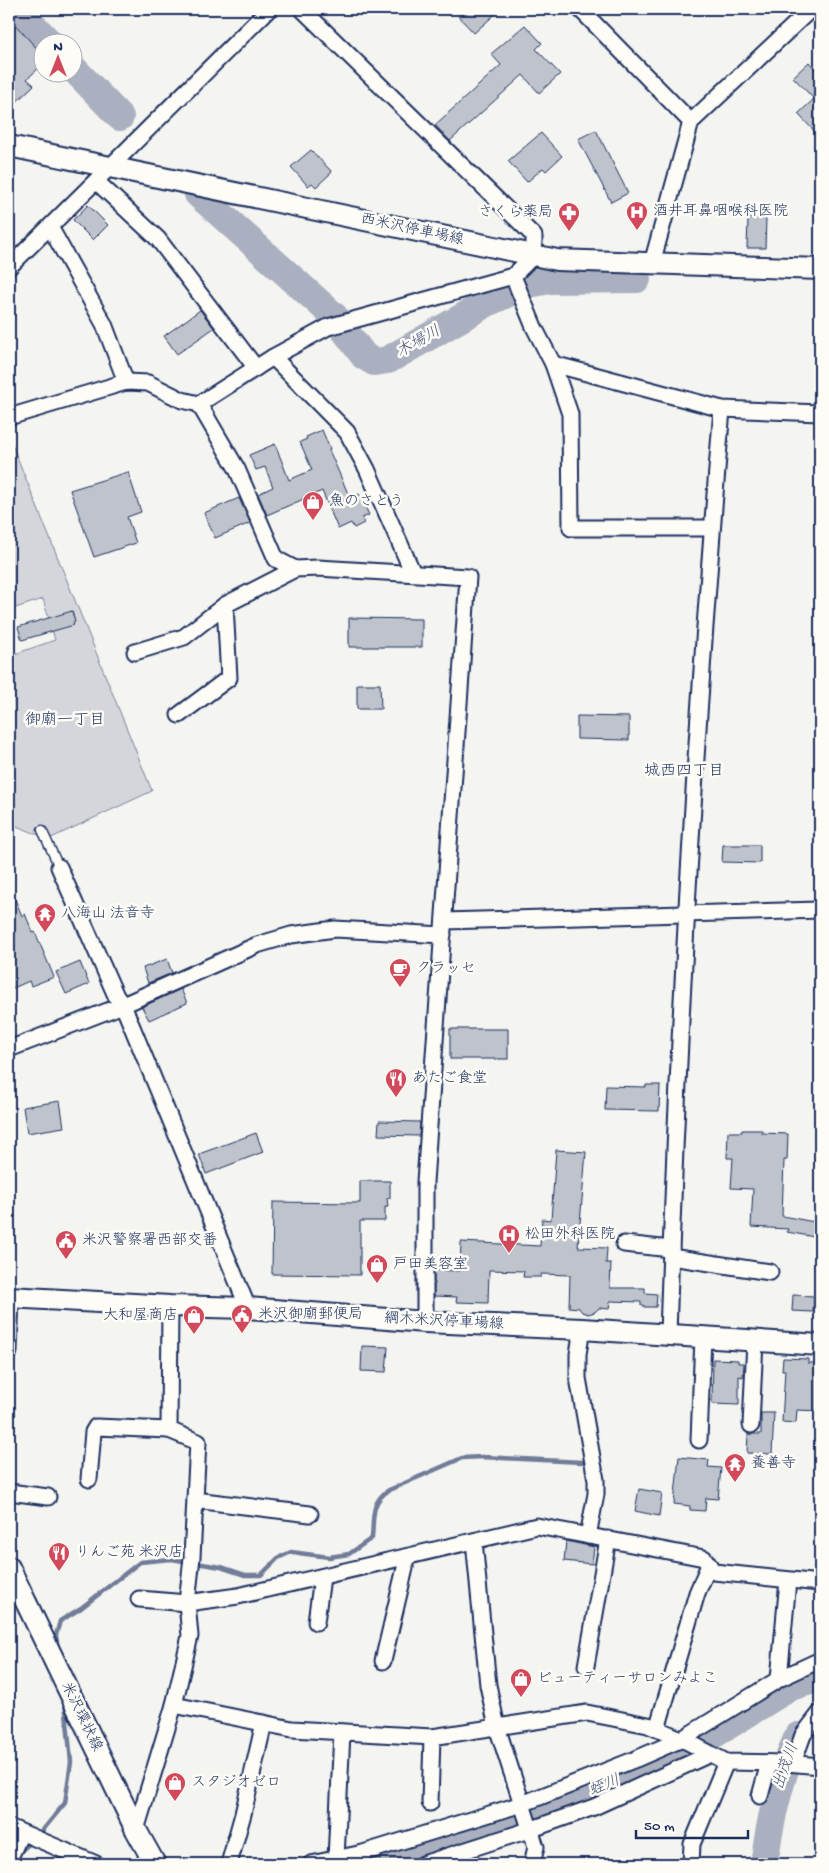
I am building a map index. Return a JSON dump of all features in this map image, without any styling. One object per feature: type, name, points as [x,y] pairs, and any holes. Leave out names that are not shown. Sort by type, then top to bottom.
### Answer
[{"type":"main road","name":"西米沢停車場線","points":[[9,146],[103,174],[557,260],[820,269]]},
{"type":"main road","name":"綱木米沢停車場線","points":[[10,1297],[170,1306],[248,1308],[425,1322],[582,1329],[820,1345]]},
{"type":"main road","name":"米沢環状線","points":[[9,1568],[136,1830],[155,1864]]},
{"type":"street","points":[[9,267],[269,9]]},
{"type":"street","points":[[9,417],[126,382],[148,383],[182,400],[199,404],[256,368],[328,327],[514,276],[534,255],[534,236],[302,9]]},
{"type":"street","points":[[580,9],[690,122]]},
{"type":"street","points":[[652,263],[690,122],[811,9]]},
{"type":"street","points":[[103,174],[158,239],[256,368]]},
{"type":"street","points":[[50,227],[104,324],[126,382]]},
{"type":"street","points":[[514,276],[534,327],[553,364],[570,414],[571,528],[712,528]]},
{"type":"street","points":[[273,358],[346,432],[368,469],[413,574]]},
{"type":"street","points":[[553,364],[722,409],[820,413]]},
{"type":"street","points":[[199,404],[237,469],[276,559],[295,570]]},
{"type":"street","points":[[668,1335],[674,1167],[687,916],[712,528],[722,409]]},
{"type":"street","points":[[135,652],[184,637],[225,605],[295,570],[318,568],[468,577],[426,1182],[425,1322]]},
{"type":"street","points":[[179,716],[230,678],[225,605]]},
{"type":"street","points":[[59,867],[116,996],[122,1005],[248,1308]]},
{"type":"street","points":[[9,1049],[122,1005],[257,945],[291,935],[335,929],[444,928],[820,910]]},
{"type":"street","points":[[624,1244],[770,1272]]},
{"type":"street","points":[[9,1352],[10,1297]]},
{"type":"street","points":[[169,1430],[170,1306]]},
{"type":"street","points":[[582,1329],[578,1354],[578,1378],[596,1480],[596,1494],[588,1536]]},
{"type":"street","points":[[699,1440],[703,1337]]},
{"type":"street","points":[[751,1425],[755,1341]]},
{"type":"street","points":[[89,1479],[93,1432],[96,1427],[169,1430],[198,1442],[188,1602],[190,1636],[174,1705],[136,1830]]},
{"type":"street","points":[[9,1492],[48,1497]]},
{"type":"street","points":[[195,1500],[310,1514]]},
{"type":"street","points":[[139,1599],[188,1602],[238,1596],[537,1526],[704,1558],[714,1572],[820,1583]]},
{"type":"street","points":[[586,1666],[608,1540]]},
{"type":"street","points":[[474,1541],[488,1685],[498,1726],[536,1847],[532,1864]]},
{"type":"street","points":[[383,1661],[405,1568],[404,1557]]},
{"type":"street","points":[[657,1729],[697,1593],[709,1565]]},
{"type":"street","points":[[316,1622],[322,1577]]},
{"type":"street","points":[[779,1680],[788,1580]]},
{"type":"street","points":[[311,1864],[364,1853],[523,1808],[685,1740],[779,1680],[820,1660]]},
{"type":"street","points":[[174,1705],[292,1729],[432,1737],[587,1713],[648,1725],[685,1740],[726,1762],[820,1766]]},
{"type":"street","points":[[760,1796],[780,1763],[820,1713]]},
{"type":"street","points":[[229,1864],[243,1814],[264,1723]]},
{"type":"street","points":[[336,1859],[342,1732]]},
{"type":"street","points":[[430,1803],[432,1737]]},
{"type":"street","points":[[424,1864],[594,1806],[707,1752]]},
{"type":"street","points":[[691,1864],[692,1844],[726,1762]]},
{"type":"street","points":[[9,1854],[12,1853],[24,1834],[96,1864]]},
{"type":"lane","points":[[42,830],[59,867]]},
{"type":"shaded area","points":[[9,437],[152,791],[49,839],[9,823],[9,656],[55,640],[43,599],[9,610]]},
{"type":"building","points":[[467,9],[501,9],[474,33],[458,16]]},
{"type":"building","points":[[9,18],[32,43],[32,74],[27,79],[34,85],[9,109]]},
{"type":"building","points":[[525,25],[542,43],[536,49],[560,74],[539,93],[523,75],[450,141],[435,125],[501,65],[491,54]]},
{"type":"building","points":[[809,62],[820,75],[820,137],[798,114],[814,99],[793,77]]},
{"type":"building","points":[[596,130],[628,193],[611,202],[578,139]]},
{"type":"building","points":[[541,133],[562,156],[546,171],[543,168],[527,182],[508,161]]},
{"type":"building","points":[[311,150],[332,172],[316,187],[312,183],[308,186],[291,167]]},
{"type":"building","points":[[88,205],[108,225],[93,240],[73,220]]},
{"type":"building","points":[[748,218],[766,219],[765,248],[747,248]]},
{"type":"building","points":[[200,310],[214,328],[177,354],[164,336]]},
{"type":"building","points":[[322,430],[350,498],[359,494],[369,515],[362,518],[364,523],[354,528],[351,523],[338,529],[322,491],[267,515],[258,494],[273,487],[265,467],[256,470],[249,455],[275,444],[289,480],[312,470],[300,442],[307,439],[306,437]]},
{"type":"building","points":[[128,472],[141,512],[127,517],[136,543],[94,557],[70,490]]},
{"type":"building","points":[[239,498],[250,523],[215,538],[204,513]]},
{"type":"building","points":[[72,611],[74,625],[22,640],[18,627]]},
{"type":"building","points":[[349,618],[422,619],[422,647],[349,647]]},
{"type":"building","points":[[357,684],[380,684],[381,709],[357,709]]},
{"type":"building","points":[[577,716],[629,717],[629,740],[577,739]]},
{"type":"building","points":[[723,845],[760,845],[760,863],[722,862]]},
{"type":"building","points":[[9,885],[22,916],[25,914],[33,933],[35,932],[54,977],[31,986],[29,981],[9,990]]},
{"type":"building","points":[[167,959],[172,973],[148,983],[143,968]]},
{"type":"building","points":[[80,962],[89,984],[66,994],[56,972]]},
{"type":"building","points":[[181,989],[187,1003],[149,1020],[142,1007]]},
{"type":"building","points":[[450,1029],[508,1029],[508,1059],[450,1059]]},
{"type":"building","points":[[646,1085],[660,1085],[659,1111],[605,1110],[606,1086],[646,1087]]},
{"type":"building","points":[[60,1101],[64,1127],[27,1133],[23,1107]]},
{"type":"building","points":[[379,1121],[420,1122],[419,1136],[378,1135]]},
{"type":"building","points":[[742,1130],[762,1130],[762,1133],[788,1134],[787,1160],[784,1160],[782,1216],[820,1223],[820,1238],[787,1232],[788,1229],[751,1227],[753,1189],[731,1188],[733,1158],[727,1158],[728,1132],[742,1132]]},
{"type":"building","points":[[256,1133],[263,1152],[206,1174],[199,1154]]},
{"type":"building","points":[[556,1150],[586,1152],[578,1247],[607,1248],[606,1263],[611,1263],[610,1288],[645,1288],[645,1293],[657,1294],[656,1307],[644,1307],[644,1305],[641,1305],[641,1302],[610,1301],[609,1309],[599,1308],[595,1312],[588,1314],[582,1312],[579,1308],[569,1307],[570,1275],[541,1274],[541,1277],[523,1277],[524,1271],[489,1270],[488,1303],[456,1302],[457,1297],[434,1296],[434,1270],[460,1271],[461,1242],[540,1246],[542,1219],[551,1220]]},
{"type":"building","points":[[360,1181],[390,1181],[390,1198],[387,1198],[388,1207],[385,1207],[385,1221],[360,1221],[360,1275],[272,1274],[273,1202],[360,1203]]},
{"type":"building","points":[[793,1295],[814,1296],[813,1312],[792,1311]]},
{"type":"building","points":[[362,1346],[388,1347],[386,1372],[361,1371]]},
{"type":"building","points":[[783,1358],[808,1359],[808,1363],[820,1363],[820,1411],[797,1410],[796,1423],[782,1422],[785,1370],[782,1370]]},
{"type":"building","points":[[713,1359],[738,1360],[738,1363],[744,1363],[743,1377],[739,1376],[739,1405],[712,1404]]},
{"type":"building","points":[[761,1413],[774,1413],[772,1454],[747,1453],[748,1434],[761,1434]]},
{"type":"building","points":[[679,1457],[709,1460],[708,1467],[721,1468],[718,1499],[706,1498],[705,1511],[690,1510],[690,1506],[674,1504]]},
{"type":"building","points":[[639,1489],[662,1493],[659,1516],[635,1511]]},
{"type":"building","points":[[566,1541],[594,1547],[592,1564],[564,1561]]},
{"type":"waterway","name":"木場川","points":[[17,9],[39,32]]},
{"type":"waterway","name":"木場川","points":[[82,77],[120,117]]},
{"type":"waterway","name":"木場川","points":[[198,194],[334,316],[364,356],[374,362],[388,360],[487,303],[529,284],[549,280],[637,279]]},
{"type":"waterway","points":[[58,1650],[56,1635],[60,1621],[81,1608],[140,1562],[171,1559],[221,1567],[245,1575],[261,1575],[278,1558],[291,1552],[329,1557],[349,1554],[372,1538],[374,1511],[383,1495],[389,1490],[462,1458],[482,1457],[582,1462]]},
{"type":"waterway","name":"蛭川","points":[[376,1864],[477,1836],[533,1817],[676,1758],[790,1687],[820,1678]]},
{"type":"waterway","points":[[38,1836],[65,1803],[71,1762],[65,1702]]},
{"type":"waterway","name":"出茂川","points":[[764,1864],[776,1798],[798,1736]]},
{"type":"waterway","points":[[9,1862],[32,1841]]},
{"type":"place","name":"酒井耳鼻咽喉科医院","points":[[637,231]]},
{"type":"place","name":"さくら薬局","points":[[569,232]]},
{"type":"place","name":"魚のさとう","points":[[313,521]]},
{"type":"place","name":"八海山 法音寺","points":[[45,933]]},
{"type":"place","name":"クラッセ","points":[[400,988]]},
{"type":"place","name":"あたご食堂","points":[[396,1098]]},
{"type":"place","name":"松田外科医院","points":[[509,1254]]},
{"type":"place","name":"米沢警察署西部交番","points":[[66,1260]]},
{"type":"place","name":"戸田美容室","points":[[377,1284]]},
{"type":"place","name":"米沢御廟郵便局","points":[[242,1334]]},
{"type":"place","name":"大和屋商店","points":[[194,1335]]},
{"type":"place","name":"養善寺","points":[[735,1483]]},
{"type":"place","name":"りんご苑 米沢店","points":[[59,1572]]},
{"type":"place","name":"ビューティーサロンみよこ","points":[[521,1698]]},
{"type":"place","name":"スタジオゼロ","points":[[175,1802]]},
{"type":"district","name":"御廟一丁目","points":[[65,721]]},
{"type":"district","name":"城西四丁目","points":[[684,772]]}]
